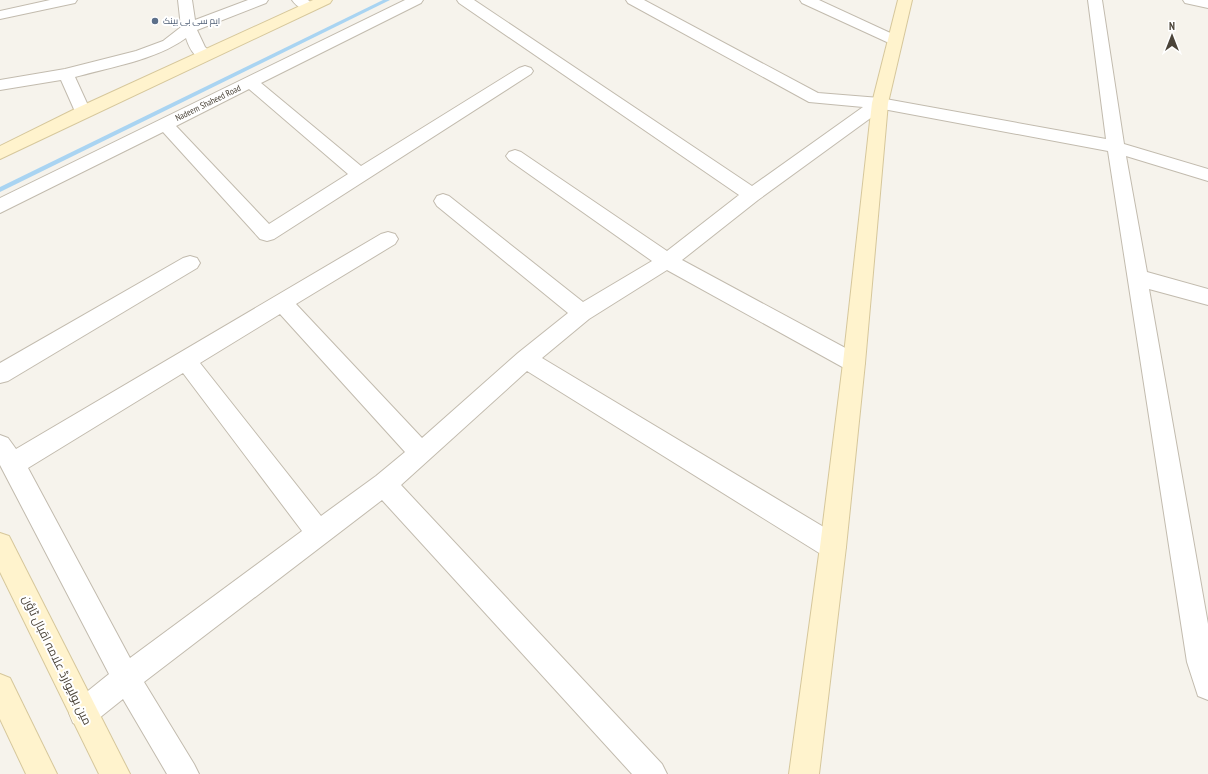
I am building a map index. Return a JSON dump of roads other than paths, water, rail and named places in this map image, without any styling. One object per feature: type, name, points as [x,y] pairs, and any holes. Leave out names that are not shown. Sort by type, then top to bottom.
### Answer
[{"type":"street","points":[[0,15],[70,0]]},
{"type":"street","points":[[185,0],[189,28],[198,50],[206,55]]},
{"type":"street","points":[[0,85],[66,74],[141,54],[168,44],[189,28],[261,0]]},
{"type":"street","points":[[0,153],[83,112],[206,55],[304,4],[325,0]]},
{"type":"street","name":"Nadeem Shaheed Road","points":[[0,206],[416,0]]},
{"type":"street","points":[[464,0],[752,195]]},
{"type":"street","points":[[633,0],[815,98],[880,103],[1116,147],[1208,175]]},
{"type":"street","points":[[807,0],[894,40]]},
{"type":"street","points":[[804,774],[833,547],[854,363],[880,103],[894,40],[905,0]]},
{"type":"street","points":[[1095,0],[1116,147],[1139,278],[1201,662],[1208,686]]},
{"type":"street","points":[[1190,0],[1208,4]]},
{"type":"street","points":[[165,124],[267,234],[525,71]]},
{"type":"street","points":[[66,74],[83,112]]},
{"type":"street","points":[[250,82],[361,176]]},
{"type":"street","points":[[83,714],[126,678],[384,484],[526,359],[582,313],[667,261],[752,195],[880,103]]},
{"type":"street","points":[[515,156],[667,261],[854,363]]},
{"type":"street","points":[[443,201],[582,313]]},
{"type":"street","points":[[184,774],[126,678],[6,454],[184,360],[388,239]]},
{"type":"street","points":[[0,374],[190,263]]},
{"type":"street","points":[[1139,278],[1208,298]]},
{"type":"street","points":[[282,302],[421,453]]},
{"type":"street","points":[[526,359],[833,547]]},
{"type":"street","points":[[184,360],[319,533]]},
{"type":"street","points":[[384,484],[652,774]]},
{"type":"street","name":"مین بولیوارڈ علامہ اقبال ٹاؤن","points":[[0,545],[83,714],[115,774]]},
{"type":"street","points":[[0,688],[42,774]]},
{"type":"waterway","points":[[0,190],[387,0]]},
{"type":"place","name":"ایم سی بی بینک","points":[[155,21]]}]
